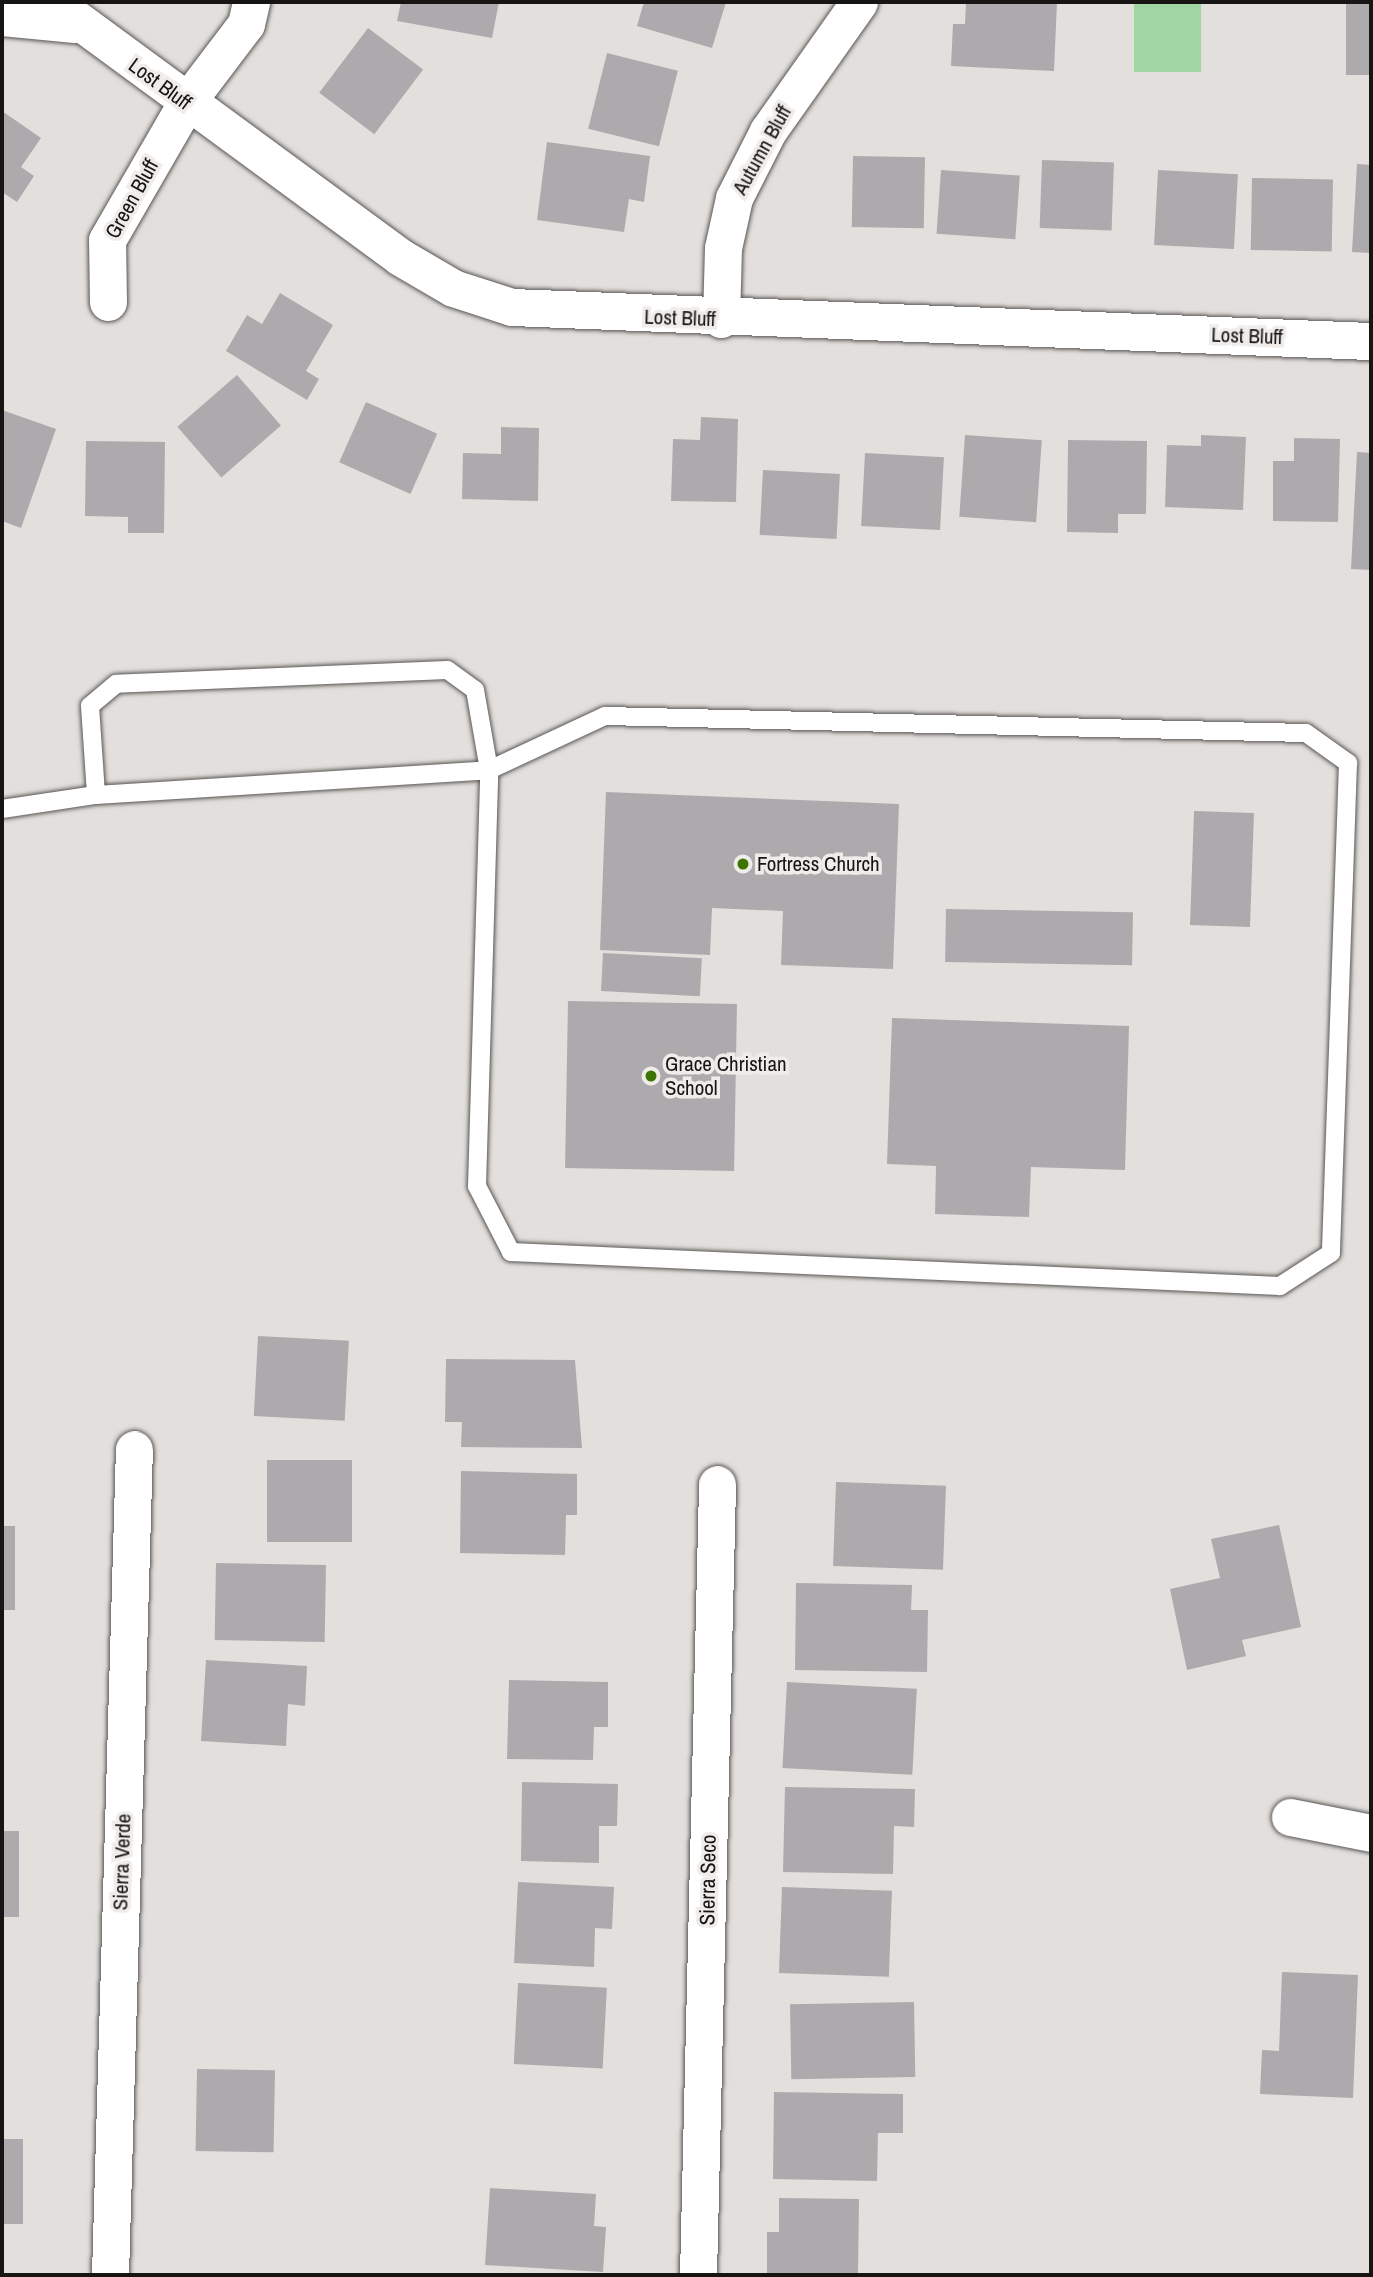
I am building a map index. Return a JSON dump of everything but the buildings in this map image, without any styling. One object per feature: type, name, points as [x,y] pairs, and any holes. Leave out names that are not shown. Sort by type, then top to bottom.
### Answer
[{"type":"street","name":"Green Bluff","points":[[108,302],[107,240],[186,103],[246,24],[251,2]]},
{"type":"street","name":"Autumn Bluff","points":[[721,319],[723,248],[734,198],[768,131],[859,2]]},
{"type":"street","name":"Lost Bluff","points":[[2,17],[64,13],[186,103],[453,288],[512,307],[564,313],[1371,341]]},
{"type":"street","name":"Sierra Verde","points":[[110,2275],[134,1449]]},
{"type":"street","name":"Sierra Seco","points":[[698,2275],[717,1484]]},
{"type":"street","points":[[1290,1817],[1371,1833]]},
{"type":"lane","points":[[2,809],[96,795],[489,770],[605,716],[1306,733],[1348,763],[1331,1253],[1280,1286],[512,1252],[477,1186],[489,770],[475,690],[447,670],[116,684],[90,706],[96,795]]},
{"type":"green space","points":[[1134,2],[1201,2],[1201,72],[1134,72]]},
{"type":"place","name":"Fortress Church","points":[[743,864]]},
{"type":"place","name":"Grace Christian School","points":[[651,1076]]}]
